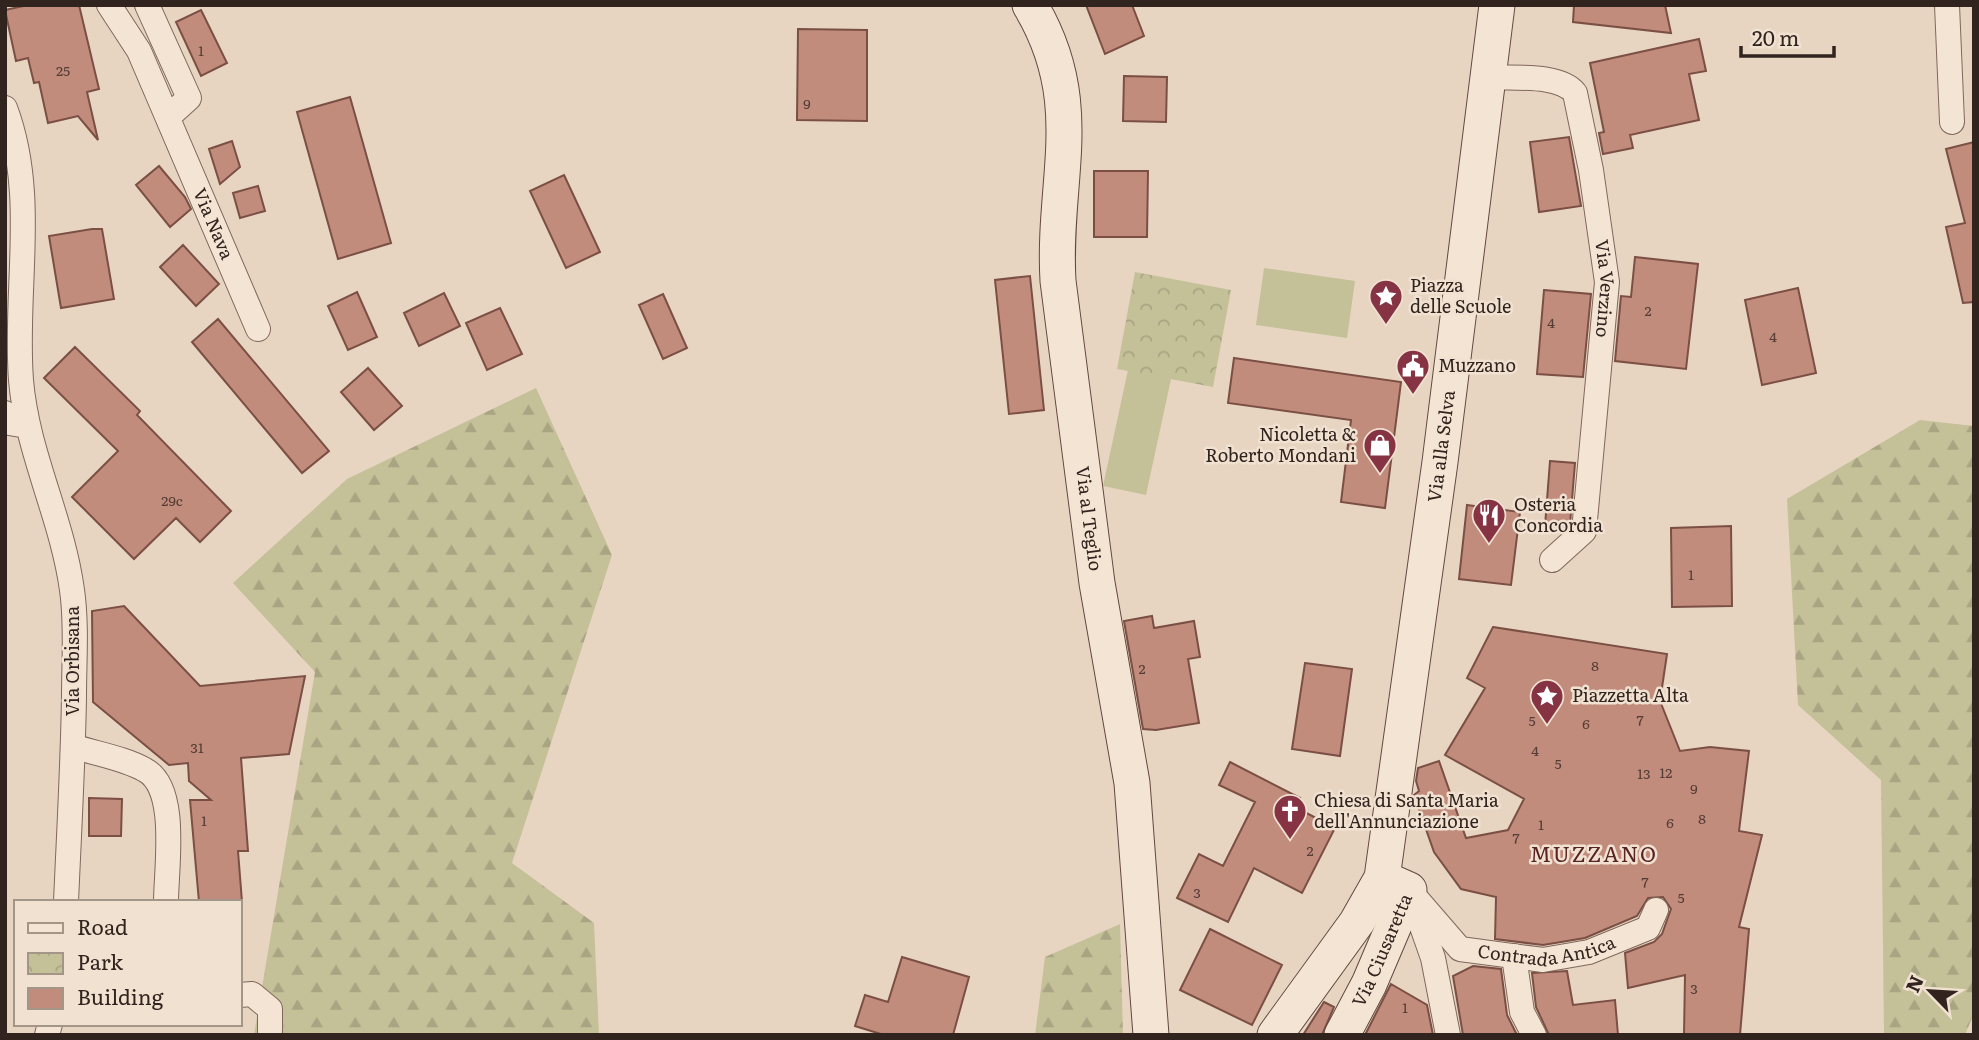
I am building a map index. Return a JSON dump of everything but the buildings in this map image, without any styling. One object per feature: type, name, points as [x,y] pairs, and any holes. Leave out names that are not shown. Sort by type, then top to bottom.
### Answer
[{"type":"street","name":"Via Nava","points":[[109,5],[139,51],[258,329]]},
{"type":"street","points":[[147,5],[189,98],[168,117]]},
{"type":"street","name":"Via al Teglio","points":[[1030,5],[1055,59],[1066,116],[1066,153],[1057,233],[1058,281],[1097,583],[1132,783],[1151,1035]]},
{"type":"street","name":"Via alla Selva","points":[[1395,884],[1395,802],[1497,5]]},
{"type":"street","points":[[1947,5],[1952,122]]},
{"type":"street","name":"Via Verzino","points":[[1488,77],[1555,82],[1570,87],[1575,93],[1591,170],[1606,282],[1584,531],[1552,560]]},
{"type":"street","name":"Via Orbisana","points":[[5,108],[17,151],[22,188],[24,230],[18,316],[27,426],[62,531],[75,622],[66,900]]},
{"type":"street","points":[[5,413],[9,424],[27,426]]},
{"type":"street","points":[[73,746],[146,770],[159,783],[167,804],[166,900]]},
{"type":"street","points":[[1275,1035],[1357,922],[1395,884],[1433,958],[1448,1035]]},
{"type":"street","name":"Contrada Antica","points":[[1395,884],[1460,949],[1543,960],[1589,951],[1648,928],[1656,910]]},
{"type":"street","name":"Via Ciusaretta","points":[[1342,1035],[1364,996],[1395,884]]},
{"type":"street","points":[[1514,956],[1522,1012],[1534,1035]]},
{"type":"street","points":[[242,995],[252,994],[270,1009],[270,1035]]},
{"type":"green space","points":[[1264,268],[1355,281],[1347,338],[1256,325]]},
{"type":"green space","points":[[1135,272],[1231,290],[1213,387],[1117,369]]},
{"type":"green space","points":[[1128,370],[1171,379],[1146,495],[1103,486]]},
{"type":"green space","points":[[536,388],[612,555],[512,863],[594,923],[599,1035],[254,1035],[315,672],[233,583],[347,479]]},
{"type":"green space","points":[[1920,420],[1974,426],[1974,1013],[1965,1035],[1884,1035],[1881,780],[1798,705],[1787,499]]},
{"type":"green space","points":[[1120,924],[1123,1035],[1035,1035],[1045,957]]},
{"type":"place","name":"Piazza delle Scuole","points":[[1386,326]]},
{"type":"place","name":"Muzzano","points":[[1413,396]]},
{"type":"place","name":"Nicoletta & Roberto Mondani","points":[[1380,475]]},
{"type":"place","name":"Osteria Concordia","points":[[1489,545]]},
{"type":"place","name":"Piazzetta Alta","points":[[1547,726]]},
{"type":"place","name":"Chiesa di Santa Maria dell'Annunciazione","points":[[1290,841]]},
{"type":"district","name":"MUZZANO","points":[[1594,855]]}]
